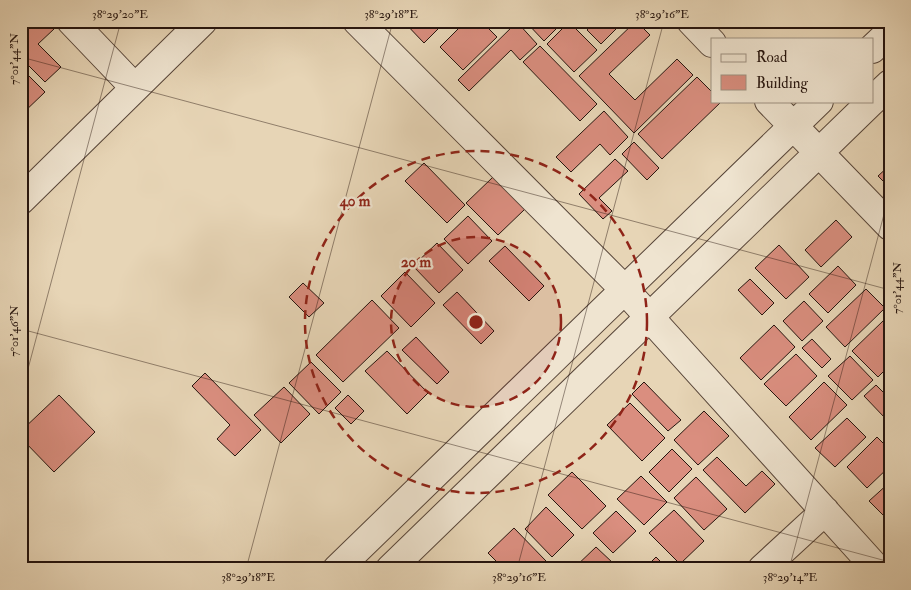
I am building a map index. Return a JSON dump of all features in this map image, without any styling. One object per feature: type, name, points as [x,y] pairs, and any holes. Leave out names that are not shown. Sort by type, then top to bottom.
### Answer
[{"type":"street","points":[[71,21],[135,88]]},
{"type":"street","points":[[21,200],[203,21]]},
{"type":"street","points":[[358,21],[650,317],[878,569]]},
{"type":"street","points":[[691,21],[711,42]]},
{"type":"street","points":[[874,47],[890,32]]},
{"type":"street","points":[[874,99],[890,84]]},
{"type":"street","points":[[770,102],[890,226]]},
{"type":"street","points":[[337,569],[817,102]]},
{"type":"street","points":[[390,569],[871,102]]},
{"type":"street","points":[[762,569],[825,511]]},
{"type":"building","points":[[21,21],[47,21],[54,29],[38,44],[61,67],[45,82],[21,58]]},
{"type":"building","points":[[403,21],[446,21],[424,43]]},
{"type":"building","points":[[466,21],[481,21],[497,37],[463,70],[440,47]]},
{"type":"building","points":[[525,21],[564,21],[544,41]]},
{"type":"building","points":[[596,21],[624,21],[601,44],[587,30]]},
{"type":"building","points":[[636,21],[650,35],[609,74],[635,100],[677,59],[693,75],[634,133],[579,76]]},
{"type":"building","points":[[517,22],[537,44],[520,60],[511,50],[469,91],[458,80]]},
{"type":"building","points":[[569,22],[597,50],[574,72],[547,44]]},
{"type":"building","points":[[540,46],[597,104],[580,121],[523,62]]},
{"type":"building","points":[[21,68],[45,92],[21,115]]},
{"type":"building","points":[[697,77],[711,91],[711,102],[721,102],[662,159],[638,134]]},
{"type":"building","points":[[604,111],[628,137],[610,155],[600,144],[571,172],[556,157]]},
{"type":"building","points":[[634,142],[659,168],[647,180],[622,154]]},
{"type":"building","points":[[615,159],[628,171],[599,198],[612,211],[603,219],[579,194]]},
{"type":"building","points":[[424,163],[465,205],[447,223],[405,181]]},
{"type":"building","points":[[890,165],[890,188],[878,176]]},
{"type":"building","points":[[493,177],[525,209],[498,235],[466,203]]},
{"type":"building","points":[[468,216],[492,241],[468,264],[444,239]]},
{"type":"building","points":[[836,220],[852,237],[821,267],[805,250]]},
{"type":"building","points":[[437,243],[463,270],[439,293],[413,266]]},
{"type":"building","points":[[779,245],[809,277],[786,299],[755,268]]},
{"type":"building","points":[[505,246],[544,286],[529,301],[489,261]]},
{"type":"building","points":[[838,266],[856,285],[828,313],[809,294]]},
{"type":"building","points":[[405,272],[435,303],[411,327],[381,296]]},
{"type":"building","points":[[750,279],[774,303],[762,315],[738,290]]},
{"type":"building","points":[[303,283],[324,303],[309,317],[289,297]]},
{"type":"building","points":[[866,289],[885,308],[845,347],[826,327]]},
{"type":"building","points":[[457,292],[494,331],[481,344],[443,305]]},
{"type":"building","points":[[372,300],[399,328],[343,382],[316,355]]},
{"type":"building","points":[[804,301],[823,321],[802,341],[783,321]]},
{"type":"building","points":[[884,320],[890,326],[890,365],[878,377],[852,351]]},
{"type":"building","points":[[774,325],[795,347],[761,380],[740,358]]},
{"type":"building","points":[[416,337],[449,372],[437,384],[402,350]]},
{"type":"building","points":[[812,339],[831,359],[822,368],[802,348]]},
{"type":"building","points":[[387,351],[428,393],[407,414],[365,371]]},
{"type":"building","points":[[796,354],[817,376],[786,406],[764,384]]},
{"type":"building","points":[[850,356],[873,380],[852,400],[828,376]]},
{"type":"building","points":[[311,362],[341,392],[319,414],[289,383]]},
{"type":"building","points":[[205,373],[261,430],[235,456],[217,439],[230,425],[192,386]]},
{"type":"building","points":[[644,382],[681,420],[668,431],[632,394]]},
{"type":"building","points":[[824,382],[847,405],[811,440],[789,417]]},
{"type":"building","points":[[876,385],[890,399],[890,414],[885,418],[864,396]]},
{"type":"building","points":[[284,387],[310,414],[281,443],[254,415]]},
{"type":"building","points":[[59,395],[95,432],[54,472],[21,438],[21,431]]},
{"type":"building","points":[[348,395],[364,411],[351,424],[335,408]]},
{"type":"building","points":[[630,403],[665,438],[642,461],[607,425]]},
{"type":"building","points":[[704,411],[729,436],[698,465],[674,440]]},
{"type":"building","points":[[847,418],[866,437],[835,467],[815,448]]},
{"type":"building","points":[[877,437],[890,450],[890,466],[867,488],[847,467]]},
{"type":"building","points":[[672,449],[692,469],[669,492],[649,472]]},
{"type":"building","points":[[717,457],[746,486],[762,471],[775,484],[745,513],[703,470]]},
{"type":"building","points":[[572,472],[606,506],[582,529],[548,495]]},
{"type":"building","points":[[641,476],[667,502],[644,525],[617,499]]},
{"type":"building","points":[[696,477],[727,509],[704,530],[674,498]]},
{"type":"building","points":[[890,482],[890,522],[869,501]]},
{"type":"building","points":[[546,507],[574,535],[552,557],[525,529]]},
{"type":"building","points":[[674,510],[704,541],[680,564],[649,533]]},
{"type":"building","points":[[616,511],[636,531],[613,553],[593,533]]},
{"type":"building","points":[[514,528],[546,561],[538,569],[504,569],[488,553]]},
{"type":"building","points":[[596,547],[613,563],[607,569],[573,569]]},
{"type":"building","points":[[656,557],[668,569],[644,569]]},
{"type":"building","points":[[487,562],[494,569],[481,569]]}]
